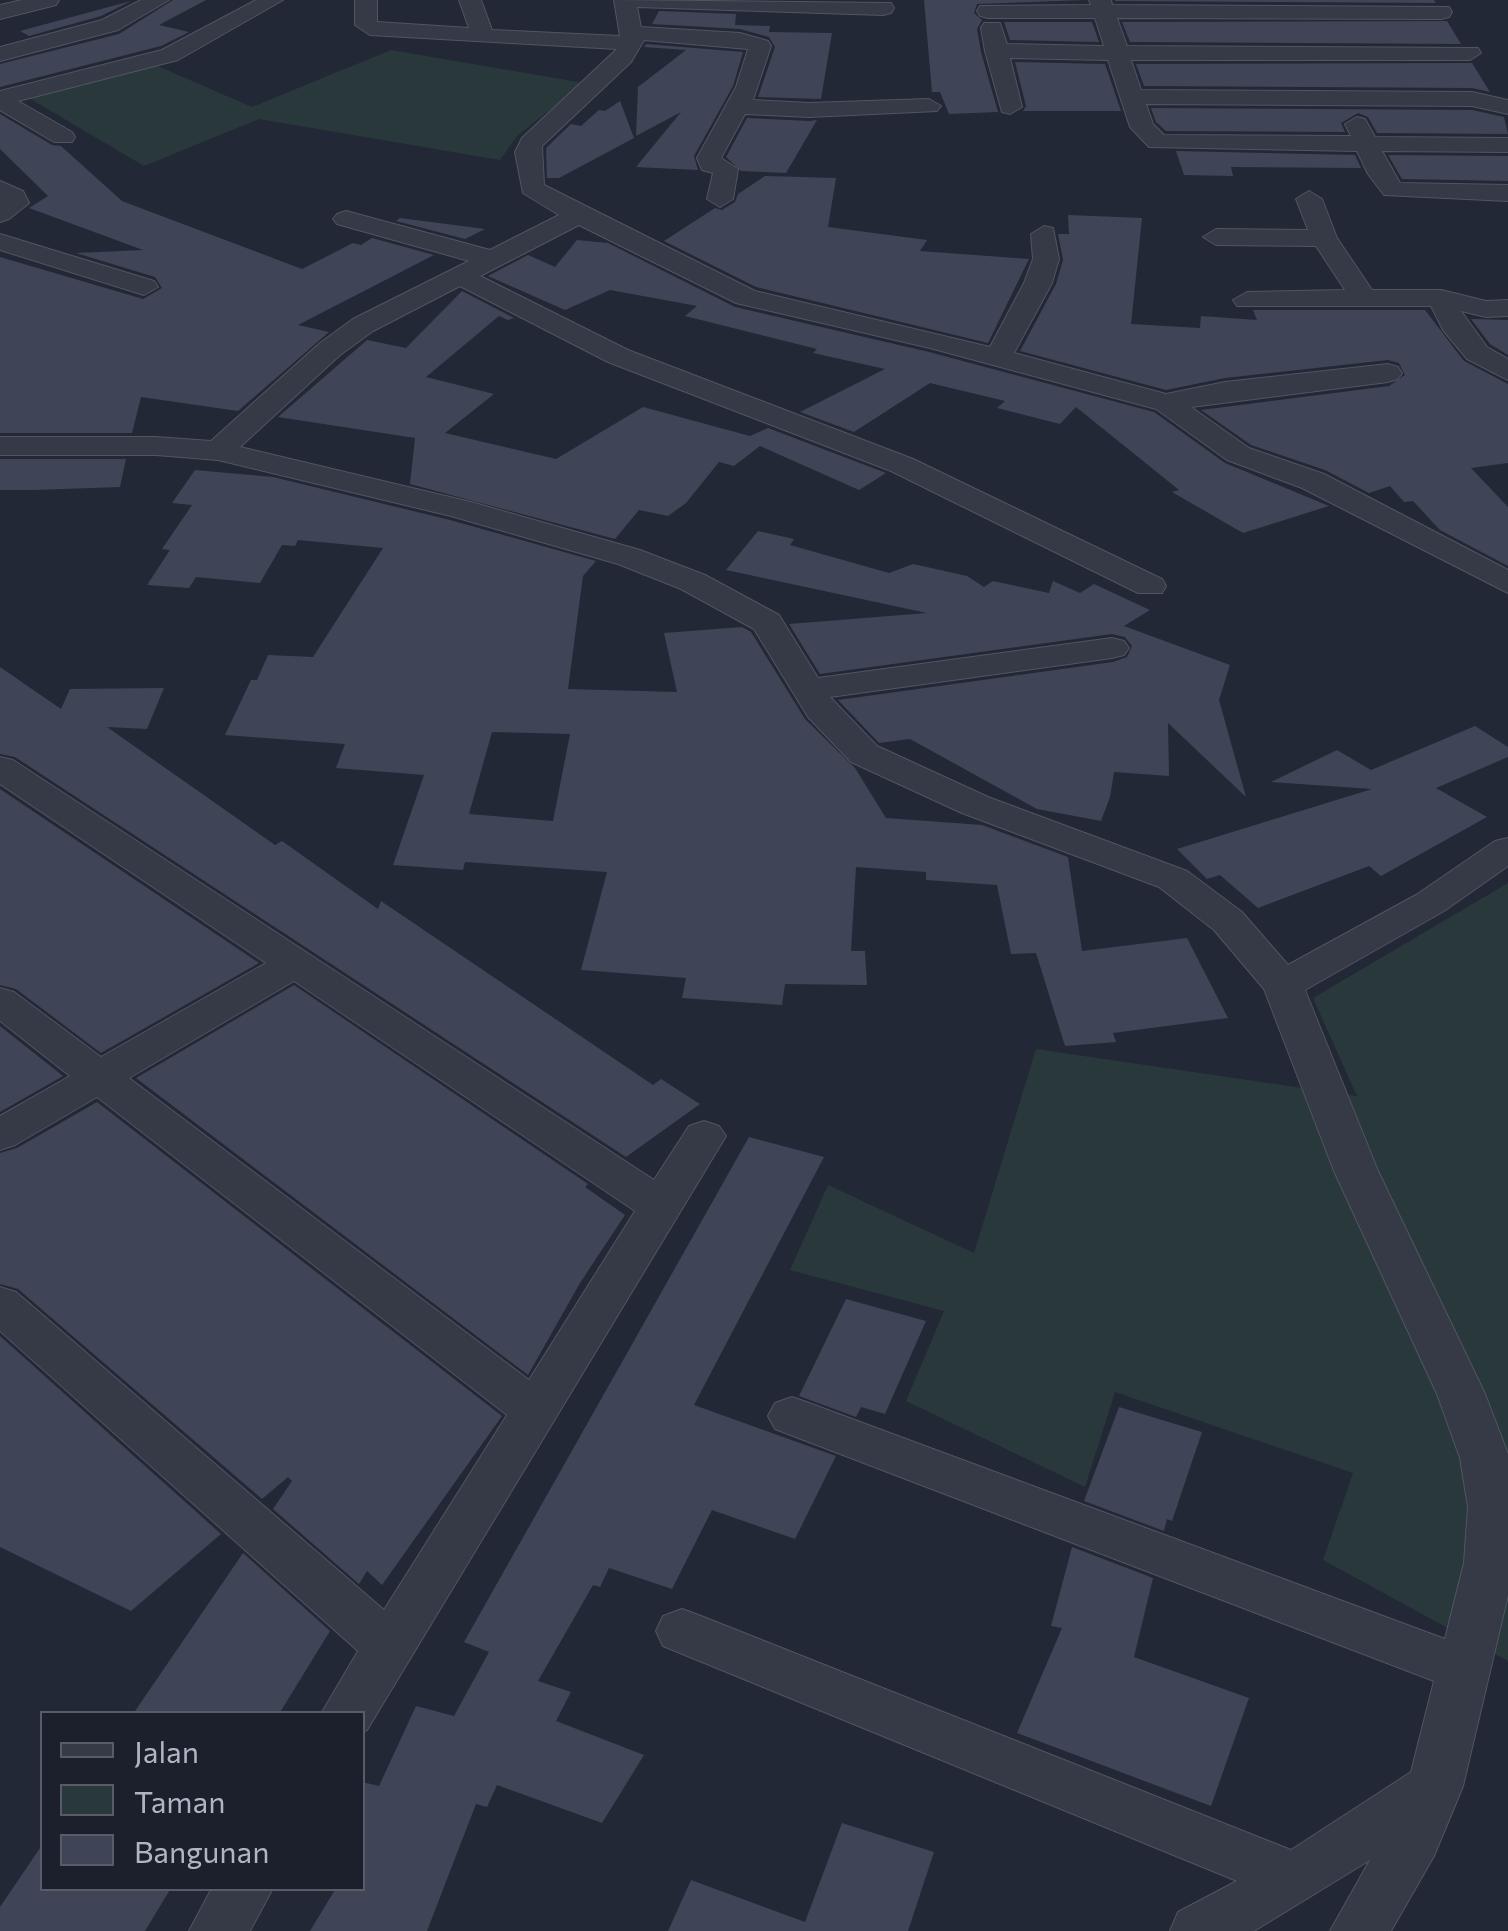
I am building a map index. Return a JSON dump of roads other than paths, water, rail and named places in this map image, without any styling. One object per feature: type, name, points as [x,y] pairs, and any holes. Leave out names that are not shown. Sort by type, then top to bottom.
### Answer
[{"type":"street","points":[[0,12],[48,0]]},
{"type":"street","points":[[0,54],[110,25],[158,0]]},
{"type":"street","points":[[0,99],[170,55],[272,0]]},
{"type":"street","points":[[366,0],[366,25],[370,28],[483,36],[759,44],[748,87],[709,158],[709,164],[726,169],[720,199]]},
{"type":"street","points":[[470,0],[483,36]]},
{"type":"street","points":[[883,8],[625,0],[632,38],[623,57],[531,143],[527,152],[532,188],[746,298],[1166,403],[1238,454],[1313,481],[1508,583]]},
{"type":"street","points":[[1010,107],[987,6],[1298,6],[1441,12]]},
{"type":"street","points":[[1102,6],[1144,133],[1165,144],[1508,144]]},
{"type":"street","points":[[1298,6],[1387,186],[1398,192],[1508,193]]},
{"type":"street","points":[[996,52],[1324,56],[1470,53]]},
{"type":"street","points":[[1133,97],[1502,101]]},
{"type":"street","points":[[0,99],[63,137]]},
{"type":"street","points":[[738,106],[809,110],[929,106]]},
{"type":"street","points":[[0,189],[14,196],[16,203],[0,214]]},
{"type":"street","points":[[1308,199],[1324,238],[1364,298]]},
{"type":"street","points":[[218,451],[330,349],[363,325],[578,215]]},
{"type":"street","points":[[346,219],[494,259]]},
{"type":"street","points":[[997,359],[1038,283],[1046,259],[1044,234]]},
{"type":"street","points":[[1216,237],[1324,238]]},
{"type":"street","points":[[0,242],[144,287]]},
{"type":"street","points":[[460,276],[618,356],[902,465],[1150,586]]},
{"type":"street","points":[[1441,298],[1457,330],[1476,353],[1508,371]]},
{"type":"street","points":[[1247,300],[1441,298],[1486,309],[1508,308]]},
{"type":"street","points":[[1166,403],[1225,390],[1388,373]]},
{"type":"street","points":[[0,446],[156,446],[218,451],[460,509],[629,556],[694,582],[767,622],[820,710],[864,754],[896,771],[1173,879],[1228,921],[1283,985],[1356,1171],[1461,1394],[1485,1458],[1493,1507],[1490,1562],[1435,1786],[1414,1838],[1360,1931]]},
{"type":"street","points":[[806,690],[1112,648]]},
{"type":"street","points":[[0,768],[658,1205]]},
{"type":"street","points":[[1283,985],[1430,904],[1508,849]]},
{"type":"street","points":[[0,1134],[292,965]]},
{"type":"street","points":[[0,1001],[537,1412]]},
{"type":"street","points":[[350,1711],[704,1136]]},
{"type":"street","points":[[0,1304],[388,1646]]},
{"type":"street","points":[[792,1416],[1464,1669]]},
{"type":"street","points":[[682,1631],[1296,1878]]},
{"type":"street","points":[[1199,1931],[1296,1878],[1435,1786]]},
{"type":"street","points":[[218,1931],[242,1891]]}]
